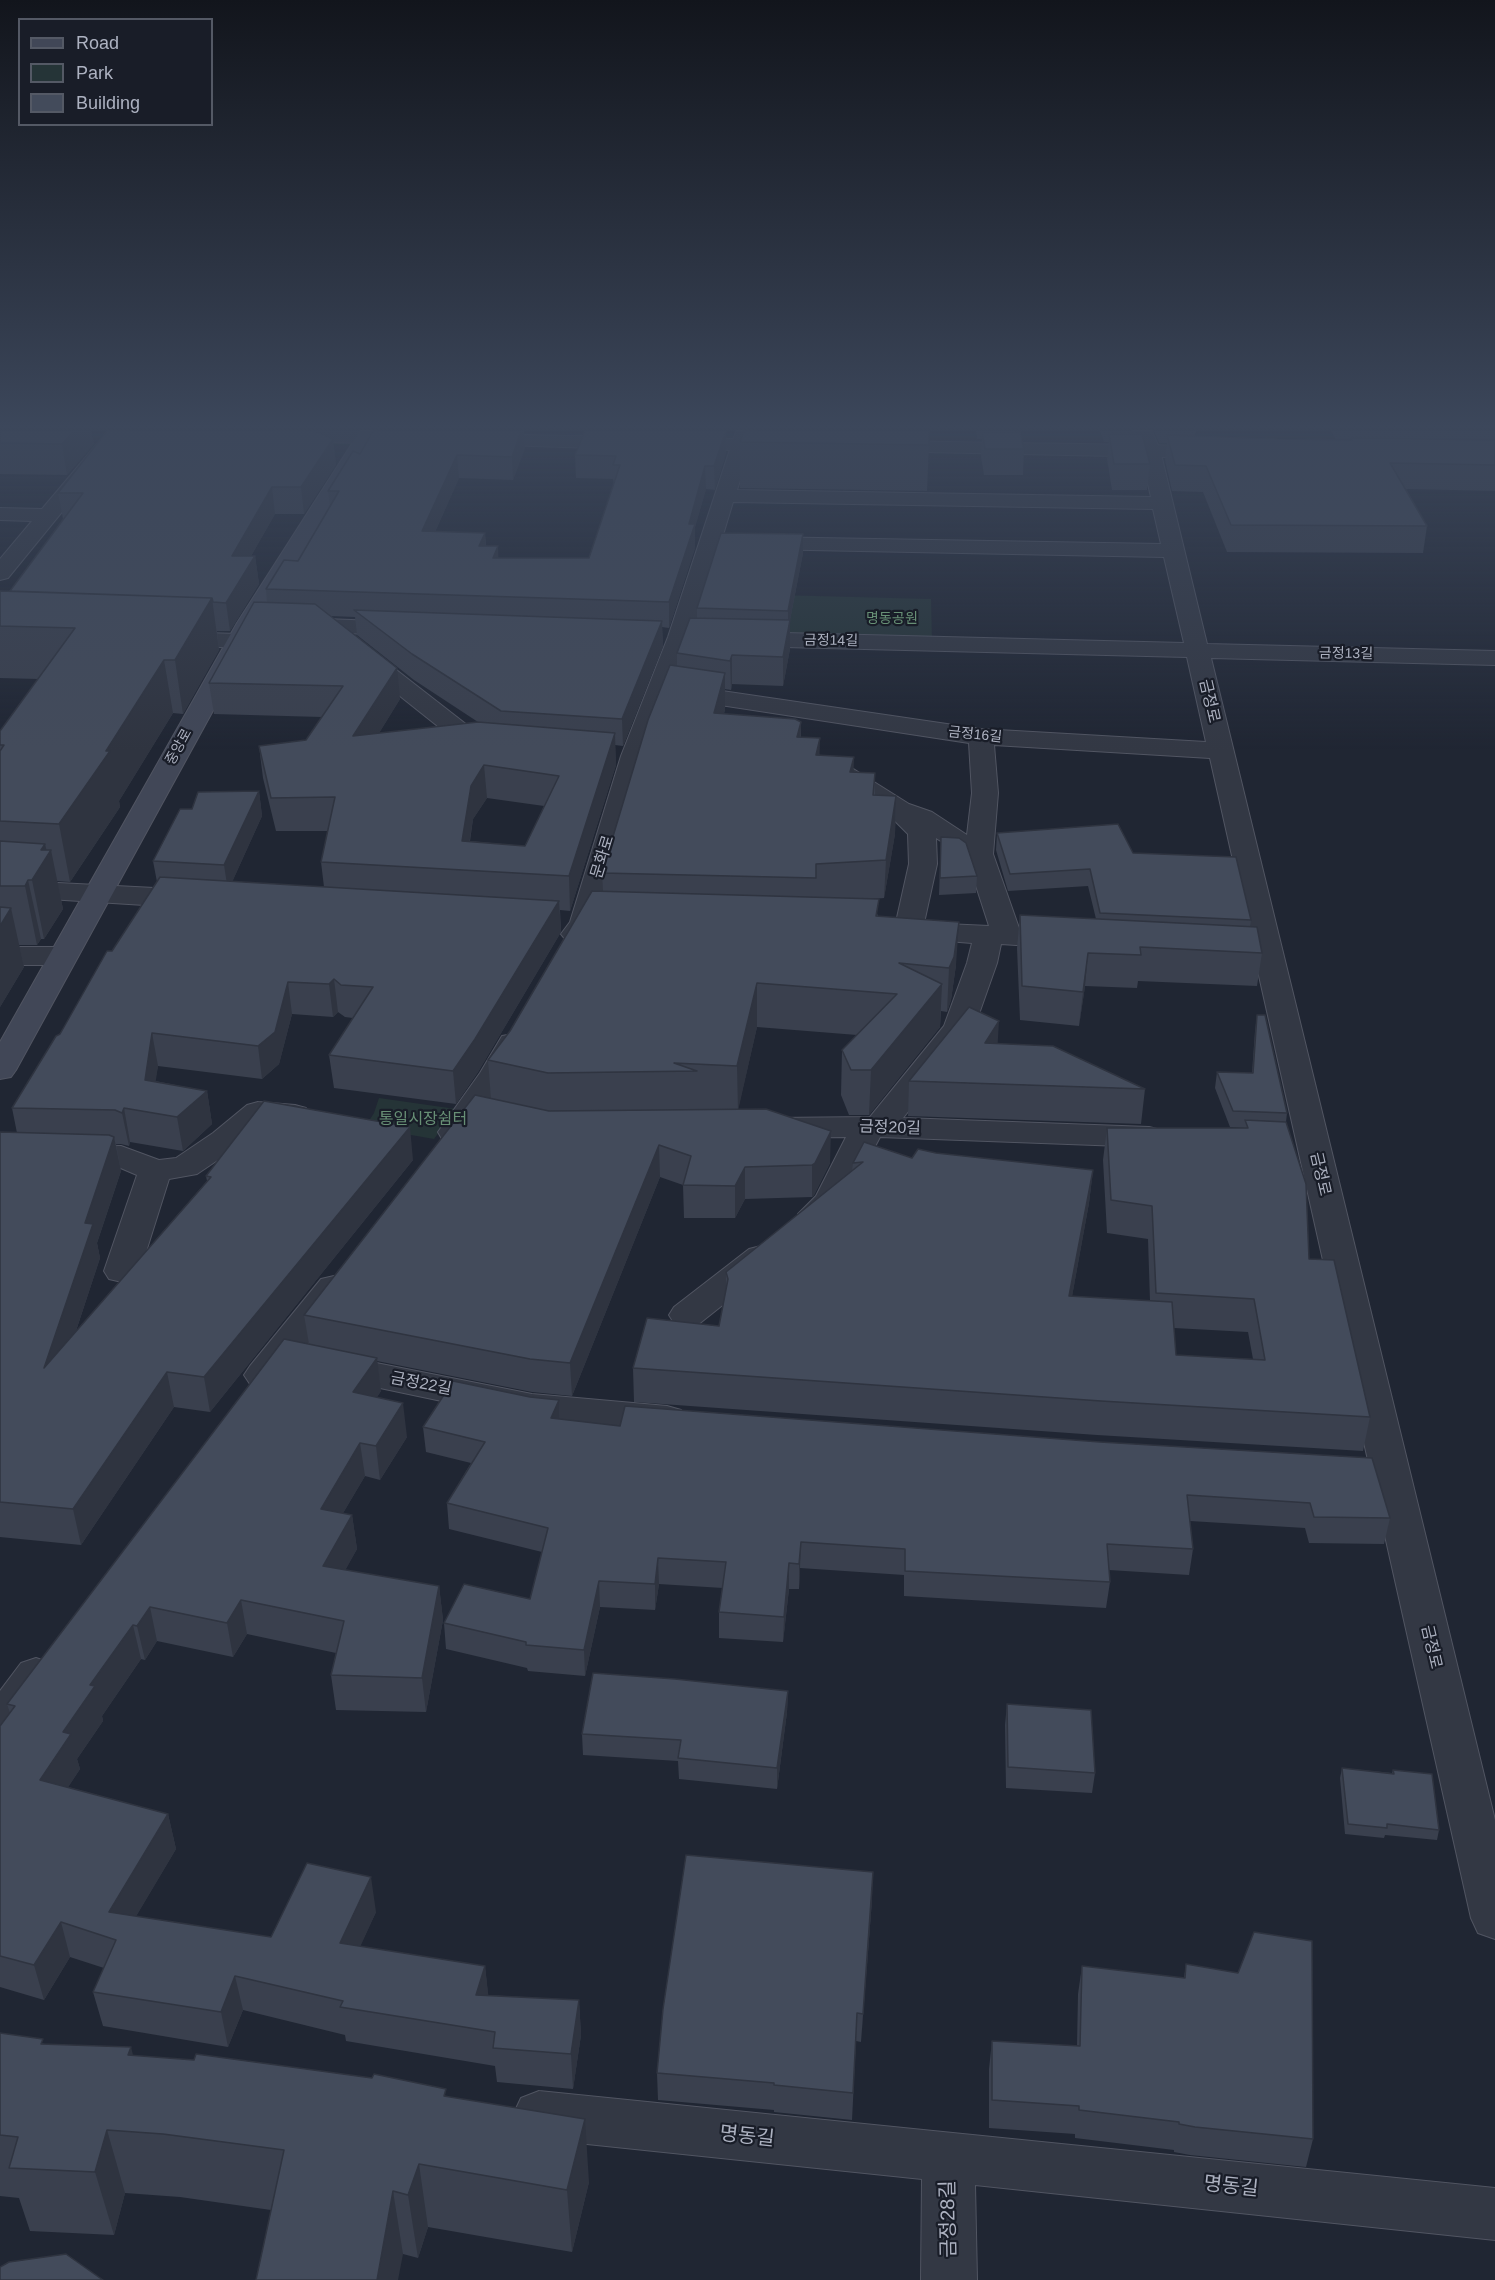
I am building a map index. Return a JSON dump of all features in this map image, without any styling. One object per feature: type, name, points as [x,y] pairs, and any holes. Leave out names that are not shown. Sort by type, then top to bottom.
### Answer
[{"type":"main road","name":"중앙로","points":[[0,1070],[97,893],[260,628],[310,537]]},
{"type":"street","points":[[0,573],[29,537]]},
{"type":"street","name":"문화로","points":[[563,956],[595,922],[622,755],[660,689],[680,637],[712,537]]},
{"type":"street","name":"금정로","points":[[1171,537],[1221,752],[1256,950],[1313,1143],[1372,1467],[1495,1918]]},
{"type":"street","points":[[710,543],[1174,551]]},
{"type":"street","points":[[326,626],[478,746],[514,748]]},
{"type":"street","points":[[155,638],[260,628],[326,626],[420,629]]},
{"type":"street","name":"금정14길","points":[[727,639],[1197,650]]},
{"type":"street","name":"금정13길","points":[[1197,650],[1495,658]]},
{"type":"street","name":"금정16길","points":[[660,689],[981,737],[1221,752]]},
{"type":"street","name":"금정16길","points":[[731,700],[776,730]]},
{"type":"street","points":[[687,1315],[830,1202],[873,1127],[959,1028],[982,963],[998,936],[979,854],[985,794],[981,737]]},
{"type":"street","points":[[821,759],[897,808],[913,821],[922,834],[923,864],[908,924],[896,930],[1090,940]]},
{"type":"street","points":[[897,808],[923,818],[979,854]]},
{"type":"street","points":[[0,888],[214,900]]},
{"type":"street","points":[[551,919],[595,922]]},
{"type":"street","points":[[0,956],[63,956]]},
{"type":"street","points":[[436,1155],[484,1116],[495,1075],[529,1016]]},
{"type":"street","points":[[0,1153],[121,1156],[155,1171],[185,1167],[225,1140],[258,1112],[303,1115]]},
{"type":"street","name":"금정20길","points":[[743,1128],[873,1127],[1184,1138]]},
{"type":"street","points":[[1278,1142],[1313,1143]]},
{"type":"street","points":[[122,1271],[155,1171]]},
{"type":"street","points":[[244,1399],[353,1263]]},
{"type":"street","name":"금정22길","points":[[278,1356],[532,1407],[700,1422]]},
{"type":"street","points":[[0,1724],[54,1652]]},
{"type":"street","name":"명동길","points":[[498,2111],[1495,2214]]},
{"type":"street","name":"금정28길","points":[[948,2157],[949,2280]]},
{"type":"green space","name":"명동공원","points":[[699,593],[931,599],[932,641],[692,635]]},
{"type":"green space","name":"통일시장쉼터","points":[[379,1098],[456,1109],[434,1139],[365,1127],[374,1113]]},
{"type":"building","points":[[50,537],[243,537],[232,556],[255,556],[226,603],[213,602],[212,598],[10,591]]},
{"type":"building","points":[[312,537],[483,537],[479,546],[498,546],[493,558],[589,558],[596,537],[691,537],[669,602],[266,589],[284,560],[298,561]]},
{"type":"building","points":[[720,537],[802,537],[788,611],[697,608]]},
{"type":"building","points":[[0,591],[212,598],[175,660],[164,660],[106,751],[110,751],[59,824],[0,821],[0,751],[4,745],[0,745],[0,731],[75,628],[0,626]]},
{"type":"building","points":[[254,602],[315,604],[397,668],[353,736],[478,722],[615,733],[569,876],[321,862],[335,797],[271,798],[259,746],[306,740],[343,686],[209,683]],"holes":[[[484,765],[559,776],[525,846],[462,841],[471,786]]]},
{"type":"building","points":[[354,610],[662,621],[622,719],[501,711],[412,654]]},
{"type":"building","points":[[690,618],[790,620],[783,657],[732,655],[730,661],[677,653]]},
{"type":"building","points":[[670,665],[725,673],[714,713],[795,719],[801,722],[797,737],[820,738],[816,755],[854,757],[850,772],[875,773],[873,795],[896,796],[886,860],[816,864],[816,878],[602,873],[648,720]]},
{"type":"building","points":[[259,791],[224,865],[153,861],[180,809],[192,809],[198,792]]},
{"type":"building","points":[[1118,824],[1133,853],[1236,857],[1251,920],[1100,913],[1090,869],[1010,874],[997,833]]},
{"type":"building","points":[[941,837],[959,838],[966,843],[977,876],[940,878]]},
{"type":"building","points":[[0,841],[45,844],[41,850],[51,850],[32,880],[28,880],[25,886],[0,886]]},
{"type":"building","points":[[160,877],[559,901],[453,1071],[329,1055],[373,987],[341,985],[334,979],[329,984],[288,982],[275,1032],[258,1046],[152,1033],[145,1080],[207,1091],[177,1117],[124,1108],[122,1113],[115,1110],[12,1108],[56,1036],[60,1034],[107,951],[112,951]]},
{"type":"building","points":[[592,891],[879,899],[876,916],[959,922],[954,957],[949,968],[899,963],[942,984],[871,1070],[851,1070],[842,1050],[897,994],[757,983],[737,1066],[674,1063],[697,1071],[548,1073],[488,1060],[510,1031]]},
{"type":"building","points":[[0,907],[11,908],[0,926]]},
{"type":"building","points":[[1020,915],[1257,927],[1262,953],[1140,947],[1141,955],[1088,953],[1083,992],[1022,986]]},
{"type":"building","points":[[969,1007],[999,1021],[985,1043],[1053,1046],[1145,1089],[909,1081]]},
{"type":"building","points":[[1257,1015],[1265,1015],[1287,1113],[1233,1111],[1217,1072],[1253,1073]]},
{"type":"building","points":[[475,1095],[549,1111],[766,1109],[831,1131],[812,1165],[745,1167],[735,1186],[683,1185],[691,1156],[659,1145],[570,1363],[530,1359],[304,1315]]},
{"type":"building","points":[[264,1101],[410,1127],[204,1377],[167,1372],[73,1509],[0,1502],[0,1132],[114,1137],[85,1223],[93,1224],[44,1368],[211,1177],[206,1176]]},
{"type":"building","points":[[1245,1120],[1286,1122],[1306,1184],[1309,1259],[1334,1260],[1370,1417],[1101,1401],[633,1368],[647,1318],[719,1326],[728,1279],[726,1272],[863,1162],[853,1163],[864,1142],[912,1158],[918,1149],[936,1153],[1093,1170],[1069,1296],[1172,1302],[1176,1355],[1265,1360],[1254,1299],[1156,1293],[1152,1206],[1111,1200],[1107,1128],[1248,1128]]},
{"type":"building","points":[[284,1339],[377,1358],[353,1392],[403,1403],[376,1446],[360,1443],[321,1509],[352,1515],[323,1566],[439,1586],[422,1678],[331,1675],[344,1621],[241,1600],[227,1623],[150,1607],[137,1626],[133,1625],[90,1685],[95,1686],[63,1732],[71,1734],[40,1780],[168,1814],[109,1912],[271,1937],[307,1863],[371,1877],[340,1943],[485,1966],[476,1995],[579,2000],[571,2054],[493,2048],[495,2032],[340,2007],[343,2001],[235,1976],[221,2012],[93,1992],[116,1940],[61,1922],[34,1965],[0,1956],[0,1726],[15,1706],[7,1704]]},
{"type":"building","points":[[453,1381],[530,1397],[559,1400],[551,1418],[620,1426],[625,1406],[1100,1442],[1372,1458],[1390,1518],[1314,1517],[1310,1503],[1187,1495],[1193,1549],[1107,1544],[1110,1582],[905,1571],[905,1549],[801,1542],[799,1564],[789,1563],[784,1617],[719,1612],[726,1562],[658,1558],[655,1584],[599,1581],[584,1650],[526,1645],[526,1642],[444,1623],[464,1584],[530,1599],[548,1528],[447,1503],[485,1442],[423,1427]]},
{"type":"building","points":[[593,1673],[788,1691],[777,1768],[678,1758],[681,1740],[582,1734]]},
{"type":"building","points":[[1007,1704],[1091,1710],[1095,1773],[1008,1767]]},
{"type":"building","points":[[1342,1768],[1394,1774],[1393,1770],[1432,1774],[1439,1830],[1387,1824],[1387,1828],[1348,1824]]},
{"type":"building","points":[[686,1855],[873,1872],[863,2014],[857,2013],[853,2093],[774,2085],[774,2083],[657,2073],[663,2009]]},
{"type":"building","points":[[1254,1932],[1312,1941],[1313,2139],[1195,2127],[1179,2124],[1179,2122],[1079,2110],[1079,2106],[992,2100],[992,2041],[1080,2046],[1082,1966],[1185,1978],[1186,1964],[1238,1973]]},
{"type":"building","points":[[0,2033],[43,2039],[41,2044],[131,2047],[128,2055],[194,2060],[196,2054],[372,2078],[374,2074],[446,2089],[444,2096],[585,2119],[567,2190],[419,2164],[408,2195],[393,2191],[377,2280],[256,2280],[284,2150],[163,2134],[107,2130],[95,2172],[9,2168],[18,2137],[0,2135]]},
{"type":"building","points":[[66,2254],[103,2280],[0,2280],[0,2267],[9,2262]]}]
